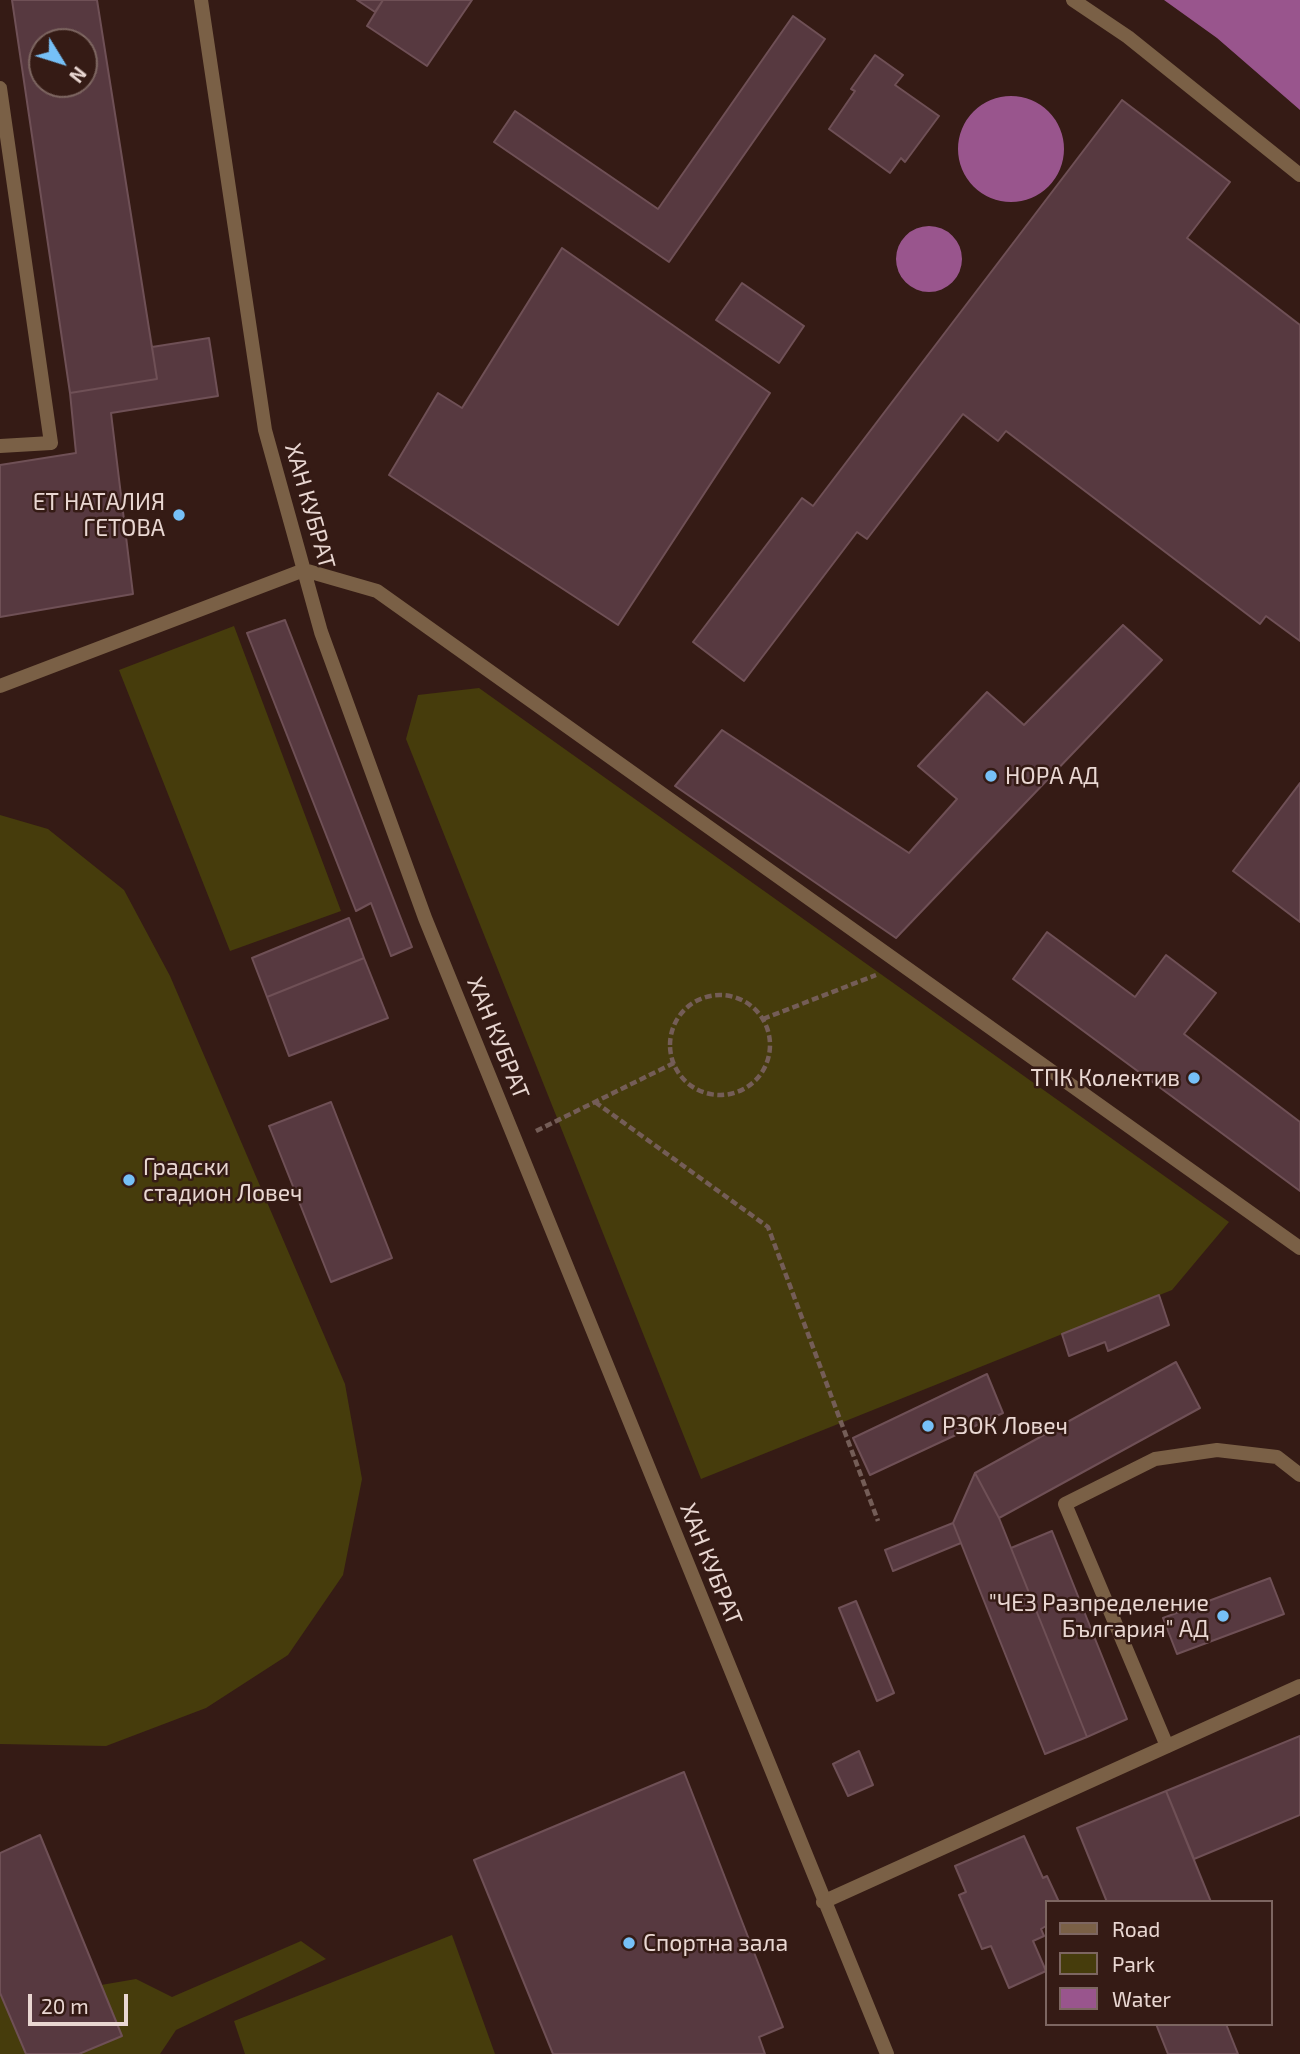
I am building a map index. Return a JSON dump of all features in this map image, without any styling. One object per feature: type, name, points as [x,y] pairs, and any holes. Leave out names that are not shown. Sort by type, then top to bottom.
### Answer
[{"type":"street","name":"ХАН КУБРАТ","points":[[201,0],[265,430],[321,632],[425,918],[887,2054]]},
{"type":"street","points":[[1073,0],[1128,37],[1300,175]]},
{"type":"street","points":[[0,88],[51,443],[0,446]]},
{"type":"street","points":[[0,686],[304,570],[377,592],[1300,1248]]},
{"type":"street","points":[[1167,1746],[1065,1504],[1155,1459],[1217,1450],[1278,1457],[1300,1475]]},
{"type":"street","points":[[823,1902],[1300,1686]]},
{"type":"path","points":[[763,1018],[900,965]]},
{"type":"path","points":[[722,995],[738,998],[752,1006],[763,1018],[769,1034],[768,1059],[756,1081],[742,1090],[726,1095],[709,1094],[694,1088],[682,1077],[674,1063],[670,1047],[672,1031],[679,1016],[691,1004],[705,997],[722,995]]},
{"type":"path","points":[[515,1142],[674,1063]]},
{"type":"path","points":[[594,1102],[768,1227],[877,1521]]},
{"type":"green space","points":[[234,626],[341,911],[230,951],[119,670]]},
{"type":"green space","points":[[479,688],[1229,1222],[1172,1290],[701,1479],[406,739],[418,695]]},
{"type":"green space","name":"Градски стадион Ловеч","points":[[0,815],[48,829],[124,890],[170,976],[345,1384],[362,1479],[343,1575],[288,1655],[206,1708],[106,1746],[0,1744]]},
{"type":"green space","points":[[452,1935],[495,2054],[245,2054],[234,2021]]},
{"type":"green space","points":[[301,1941],[326,1959],[176,2030],[160,2054],[79,2054],[122,2036],[101,1985],[136,1979],[172,1997]]},
{"type":"green space","points":[[0,1993],[26,2054],[0,2054]]},
{"type":"water","points":[[1164,0],[1300,0],[1300,110],[1217,38]]},
{"type":"water","points":[[1011,96],[1031,100],[1048,112],[1060,129],[1064,149],[1060,169],[1048,186],[1031,198],[1011,202],[991,198],[974,186],[962,169],[958,149],[962,129],[974,112],[991,100]]},
{"type":"water","points":[[929,226],[952,236],[962,259],[952,282],[929,292],[906,282],[896,259],[906,236]]},
{"type":"building","points":[[12,0],[97,0],[157,379],[70,393]]},
{"type":"building","points":[[357,0],[383,0],[375,12]]},
{"type":"building","points":[[383,0],[472,0],[427,66],[367,26]]},
{"type":"building","points":[[793,16],[825,39],[669,262],[494,142],[515,111],[658,209]]},
{"type":"building","points":[[875,55],[903,75],[895,85],[939,116],[905,162],[901,158],[890,173],[829,129],[855,91],[851,89]]},
{"type":"building","points":[[1122,100],[1230,182],[1187,238],[1300,325],[1300,641],[1266,616],[1260,624],[1006,431],[998,441],[963,414],[867,539],[857,532],[744,681],[693,642],[802,498],[813,506]]},
{"type":"building","points":[[562,248],[770,393],[618,625],[389,475],[438,393],[462,408]]},
{"type":"building","points":[[742,283],[804,326],[779,363],[716,320]]},
{"type":"building","points":[[209,338],[218,396],[111,413],[133,594],[0,617],[0,465],[76,453],[70,393],[157,379],[152,347]]},
{"type":"building","points":[[285,620],[412,947],[391,956],[371,903],[356,911],[247,633]]},
{"type":"building","name":"НОРА АД","points":[[1123,625],[1162,660],[896,938],[675,786],[722,730],[909,853],[957,799],[918,766],[987,692],[1024,725]]},
{"type":"building","points":[[1300,783],[1300,922],[1233,871]]},
{"type":"building","points":[[349,918],[364,958],[267,997],[252,958]]},
{"type":"building","name":"ТПК Колектив","points":[[1047,932],[1135,997],[1166,955],[1216,993],[1184,1034],[1300,1122],[1300,1191],[1013,979]]},
{"type":"building","points":[[364,958],[388,1018],[289,1056],[267,997]]},
{"type":"building","points":[[331,1102],[392,1258],[331,1282],[269,1126]]},
{"type":"building","points":[[1159,1295],[1169,1325],[1108,1351],[1105,1342],[1069,1356],[1062,1334]]},
{"type":"building","points":[[1176,1362],[1200,1408],[999,1518],[975,1473]]},
{"type":"building","name":"РЗОК Ловеч","points":[[987,1374],[1003,1413],[870,1475],[853,1438]]},
{"type":"building","points":[[975,1473],[999,1518],[1087,1737],[1045,1754],[953,1523]]},
{"type":"building","points":[[953,1523],[961,1543],[893,1571],[885,1550]]},
{"type":"building","points":[[1052,1531],[1127,1719],[1087,1737],[1011,1548]]},
{"type":"building","name":"\"ЧЕЗ Разпределение България\" АД","points":[[1270,1578],[1284,1614],[1177,1654],[1163,1618]]},
{"type":"building","points":[[856,1601],[894,1693],[877,1701],[839,1608]]},
{"type":"building","points":[[1300,1736],[1300,1815],[1194,1859],[1166,1791]]},
{"type":"building","points":[[859,1751],[873,1785],[848,1796],[833,1764]]},
{"type":"building","name":"Спортна зала","points":[[684,1772],[783,2027],[759,2037],[765,2054],[553,2054],[474,1860]]},
{"type":"building","points":[[1166,1791],[1210,1900],[1106,1900],[1077,1828]]},
{"type":"building","points":[[40,1835],[122,2036],[79,2054],[26,2054],[0,1993],[0,1853]]},
{"type":"building","points":[[1024,1836],[1043,1878],[1047,1876],[1058,1900],[1044,1900],[1044,1927],[1041,1929],[1044,1936],[1033,1941],[1044,1972],[1009,1988],[991,1946],[982,1949],[959,1895],[966,1892],[955,1866]]},
{"type":"building","points":[[1157,2026],[1227,2026],[1238,2054],[1168,2054]]},
{"type":"place","name":"ЕТ НАТАЛИЯ ГЕТОВА","points":[[179,515]]},
{"type":"place","name":"НОРА АД","points":[[991,776]]},
{"type":"place","name":"ТПК Колектив","points":[[1194,1078]]},
{"type":"place","name":"Градски стадион Ловеч","points":[[129,1180]]},
{"type":"place","name":"РЗОК Ловеч","points":[[928,1426]]},
{"type":"place","name":"\"ЧЕЗ Разпределение България\" АД","points":[[1223,1616]]},
{"type":"place","name":"Спортна зала","points":[[629,1943]]}]
